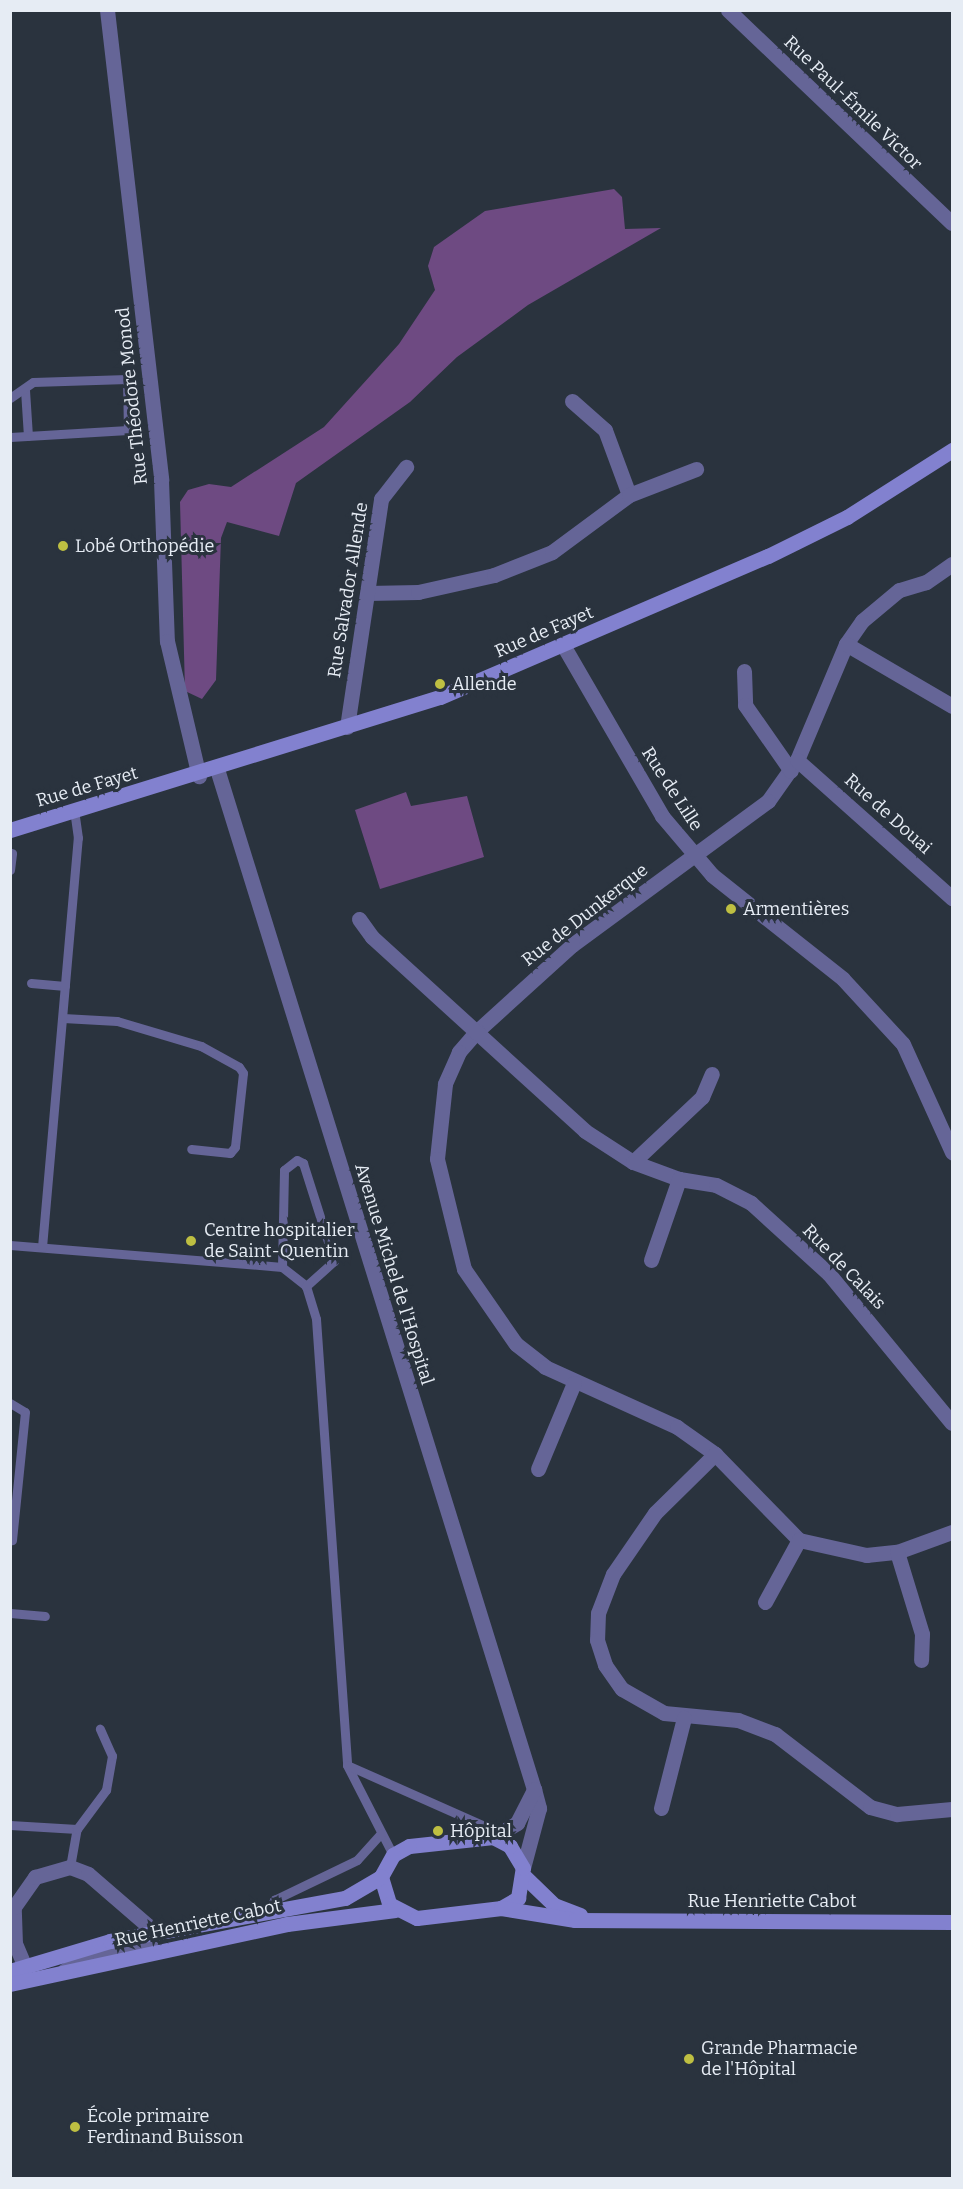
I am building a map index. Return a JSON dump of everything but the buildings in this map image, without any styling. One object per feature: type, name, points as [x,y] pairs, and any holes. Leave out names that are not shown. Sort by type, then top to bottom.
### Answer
[{"type":"street","name":"Rue Théodore Monod","points":[[107,10],[161,480],[167,641],[199,776]]},
{"type":"street","name":"Rue Paul-Émile Victor","points":[[728,10],[952,223]]},
{"type":"street","points":[[572,401],[605,430],[630,495]]},
{"type":"street","name":"Rue de Fayet","points":[[10,830],[199,776],[441,697],[768,556],[904,482],[952,450]]},
{"type":"street","name":"Rue Salvador Allende","points":[[347,727],[381,499],[406,467]]},
{"type":"street","points":[[368,593],[418,592],[494,575],[552,552],[630,495],[696,470]]},
{"type":"street","name":"Rue de Dunkerque","points":[[799,1540],[715,1454],[656,1414],[574,1383],[510,1336],[484,1304],[452,1234],[437,1159],[440,1119],[451,1069],[477,1031],[572,945],[693,856],[746,822],[794,765],[846,644],[877,605],[952,564]]},
{"type":"street","points":[[846,644],[952,706]]},
{"type":"street","name":"Rue de Lille","points":[[563,645],[662,816],[693,856],[843,980],[903,1044],[952,1152]]},
{"type":"street","name":"Rue de Douai","points":[[744,671],[745,705],[794,765],[952,898]]},
{"type":"street","name":"Avenue Michel de l'Hospital","points":[[217,770],[534,1789],[539,1808],[524,1872]]},
{"type":"street","points":[[359,919],[372,937],[477,1031]]},
{"type":"street","name":"Rue de Calais","points":[[477,1031],[585,1131],[633,1162],[679,1179],[716,1185],[751,1203],[829,1274],[952,1423]]},
{"type":"street","points":[[633,1162],[702,1097],[712,1074]]},
{"type":"street","points":[[651,1260],[679,1179]]},
{"type":"street","points":[[538,1469],[574,1383]]},
{"type":"street","points":[[715,1454],[630,1545],[598,1613],[597,1640],[622,1689],[642,1704],[684,1718],[738,1720],[767,1731],[870,1807],[897,1814],[952,1809]]},
{"type":"street","points":[[765,1602],[799,1540],[866,1555],[897,1552],[952,1532]]},
{"type":"street","points":[[897,1552],[922,1634],[921,1660]]},
{"type":"street","points":[[661,1808],[684,1718]]},
{"type":"street","points":[[395,1910],[381,1877],[393,1855],[409,1846],[502,1839],[523,1814],[534,1789]]},
{"type":"street","name":"Rue Henriette Cabot","points":[[502,1839],[524,1872],[554,1905],[591,1919]]},
{"type":"street","points":[[18,1969],[14,1907],[35,1877],[70,1867],[88,1874],[147,1925],[150,1942],[86,1958],[63,1971]]},
{"type":"street","points":[[501,1908],[518,1898],[524,1872]]},
{"type":"street","name":"Rue Henriette Cabot","points":[[18,1969],[150,1934],[345,1898],[381,1877]]},
{"type":"street","name":"Rue Henriette Cabot","points":[[10,1984],[287,1924],[395,1910],[417,1918],[501,1908],[591,1919],[952,1922]]},
{"type":"lane","points":[[10,398],[25,390],[33,382],[127,379],[128,430],[10,437]]},
{"type":"lane","points":[[25,390],[28,436]]},
{"type":"lane","points":[[42,1247],[78,838],[74,811]]},
{"type":"lane","points":[[10,870],[12,854]]},
{"type":"lane","points":[[31,983],[65,986]]},
{"type":"lane","points":[[63,1018],[117,1021],[201,1046],[239,1067],[235,1147],[230,1153],[191,1149]]},
{"type":"lane","points":[[282,1267],[284,1170],[297,1160],[303,1163],[333,1262],[306,1286]]},
{"type":"lane","points":[[10,1245],[282,1267],[306,1286],[316,1319],[347,1765],[393,1855]]},
{"type":"lane","points":[[10,1403],[25,1412],[12,1540]]},
{"type":"lane","points":[[10,1613],[45,1616]]},
{"type":"lane","points":[[70,1867],[77,1829],[106,1790],[112,1756],[100,1729]]},
{"type":"lane","points":[[347,1765],[502,1839]]},
{"type":"lane","points":[[10,1825],[77,1829]]},
{"type":"lane","points":[[268,1911],[274,1900],[357,1860],[381,1833]]},
{"type":"shaded area","points":[[614,189],[622,197],[625,229],[661,228],[528,305],[457,357],[410,402],[296,483],[279,536],[227,522],[221,538],[216,680],[202,699],[185,691],[180,502],[188,490],[209,484],[231,487],[324,427],[399,344],[435,290],[428,266],[434,247],[485,211]]},
{"type":"shaded area","points":[[406,792],[411,806],[467,796],[484,857],[380,889],[355,810]]},
{"type":"place","name":"Lobé Orthopédie","points":[[63,546]]},
{"type":"place","name":"Allende","points":[[440,684]]},
{"type":"place","name":"Armentières","points":[[731,909]]},
{"type":"place","name":"Centre hospitalier de Saint-Quentin","points":[[191,1241]]},
{"type":"place","name":"Hôpital","points":[[438,1831]]},
{"type":"place","name":"Grande Pharmacie de l'Hôpital","points":[[689,2059]]},
{"type":"place","name":"École primaire Ferdinand Buisson","points":[[75,2127]]}]
